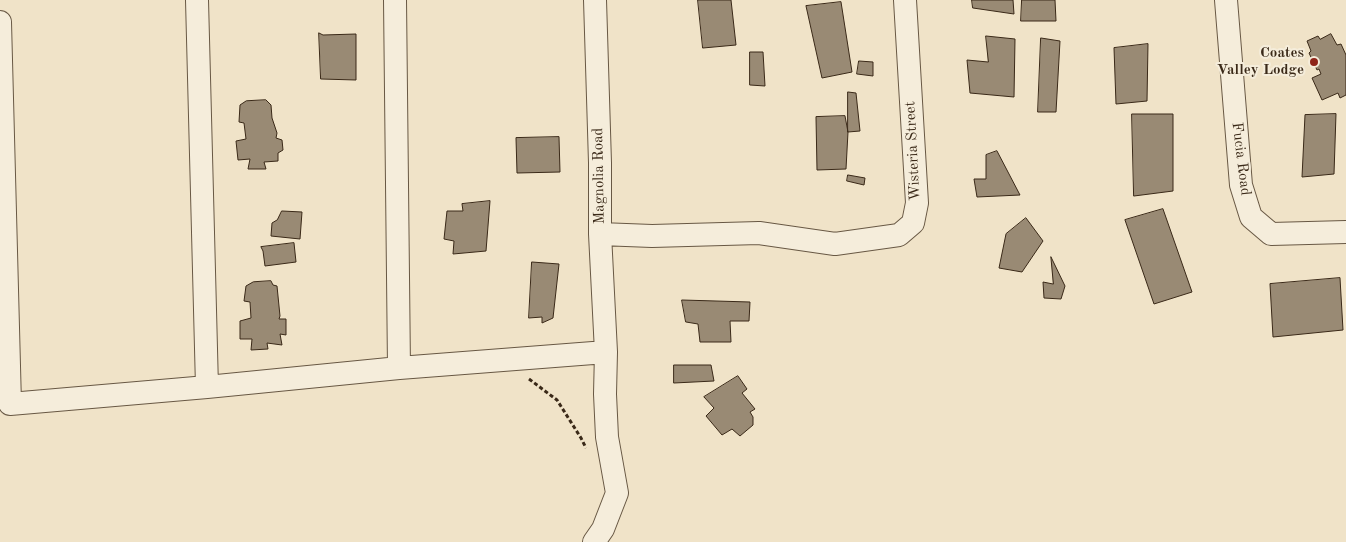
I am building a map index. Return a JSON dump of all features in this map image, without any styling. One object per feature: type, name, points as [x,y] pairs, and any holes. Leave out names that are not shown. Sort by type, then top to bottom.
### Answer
[{"type":"street","points":[[197,0],[207,387]]},
{"type":"street","points":[[395,0],[399,368]]},
{"type":"street","name":"Magnolia Road","points":[[594,542],[604,529],[617,493],[608,437],[605,394],[606,352],[600,234],[596,0]]},
{"type":"street","name":"Wisteria Street","points":[[600,234],[652,236],[759,233],[835,244],[899,235],[913,224],[917,203],[905,0]]},
{"type":"street","name":"Fucia Road","points":[[1226,0],[1241,185],[1251,217],[1271,234],[1346,232]]},
{"type":"street","points":[[0,22],[10,404],[399,368],[606,352]]},
{"type":"path","points":[[510,360],[515,369],[557,400],[589,454]]},
{"type":"building","points":[[698,0],[731,0],[736,45],[703,48]]},
{"type":"building","points":[[972,0],[1013,0],[1014,14],[973,8]]},
{"type":"building","points":[[1022,0],[1055,0],[1056,21],[1021,21]]},
{"type":"building","points":[[841,2],[852,72],[822,78],[806,6]]},
{"type":"building","points":[[319,33],[323,35],[356,34],[356,80],[321,79]]},
{"type":"building","points":[[1331,34],[1337,45],[1341,44],[1346,55],[1346,95],[1340,98],[1338,93],[1322,100],[1312,78],[1321,74],[1309,53],[1311,51],[1307,41],[1318,36],[1320,39]]},
{"type":"building","points":[[986,36],[1015,39],[1014,97],[970,93],[967,60],[988,62]]},
{"type":"building","points":[[1041,38],[1060,41],[1056,112],[1038,112]]},
{"type":"building","points":[[1148,44],[1147,101],[1116,104],[1114,48]]},
{"type":"building","points":[[750,52],[763,52],[765,86],[750,85]]},
{"type":"building","points":[[859,61],[873,62],[873,76],[857,74]]},
{"type":"building","points":[[848,92],[856,93],[860,131],[848,132]]},
{"type":"building","points":[[266,100],[271,105],[272,118],[277,133],[276,138],[282,140],[283,150],[278,153],[278,161],[264,162],[266,169],[248,169],[250,159],[238,160],[236,141],[246,139],[244,123],[239,122],[240,105],[246,101]]},
{"type":"building","points":[[1132,114],[1173,114],[1173,191],[1134,196]]},
{"type":"building","points":[[1336,114],[1334,174],[1302,177],[1305,115]]},
{"type":"building","points":[[845,116],[848,132],[846,169],[817,170],[816,117]]},
{"type":"building","points":[[559,137],[560,172],[517,173],[516,138]]},
{"type":"building","points":[[997,151],[1020,195],[977,197],[974,179],[986,179],[986,155]]},
{"type":"building","points":[[848,175],[865,178],[864,185],[847,181]]},
{"type":"building","points":[[490,201],[486,251],[453,254],[454,241],[444,239],[447,211],[463,211],[462,204]]},
{"type":"building","points":[[1163,209],[1192,292],[1154,304],[1125,220]]},
{"type":"building","points":[[282,211],[302,212],[300,239],[271,236],[272,223],[277,220]]},
{"type":"building","points":[[1026,218],[1043,241],[1022,272],[999,268],[1006,234]]},
{"type":"building","points":[[294,243],[296,262],[265,266],[261,247]]},
{"type":"building","points":[[1051,257],[1065,286],[1061,299],[1044,298],[1043,282],[1053,284]]},
{"type":"building","points":[[532,262],[559,264],[553,318],[542,323],[542,317],[529,318]]},
{"type":"building","points":[[1340,278],[1343,330],[1273,337],[1270,284]]},
{"type":"building","points":[[271,281],[273,285],[277,286],[279,319],[286,319],[286,335],[280,334],[282,345],[267,343],[268,349],[251,350],[252,339],[240,339],[240,321],[251,318],[250,302],[244,301],[246,286],[253,282]]},
{"type":"building","points":[[682,300],[750,302],[749,321],[730,321],[731,342],[700,342],[698,324],[686,322]]},
{"type":"building","points":[[674,365],[711,365],[714,381],[674,383]]},
{"type":"building","points":[[738,376],[747,389],[742,393],[755,409],[750,412],[753,417],[753,425],[740,436],[732,429],[722,435],[706,416],[714,408],[704,397]]},
{"type":"place","name":"Coates Valley Lodge","points":[[1314,62]]}]
